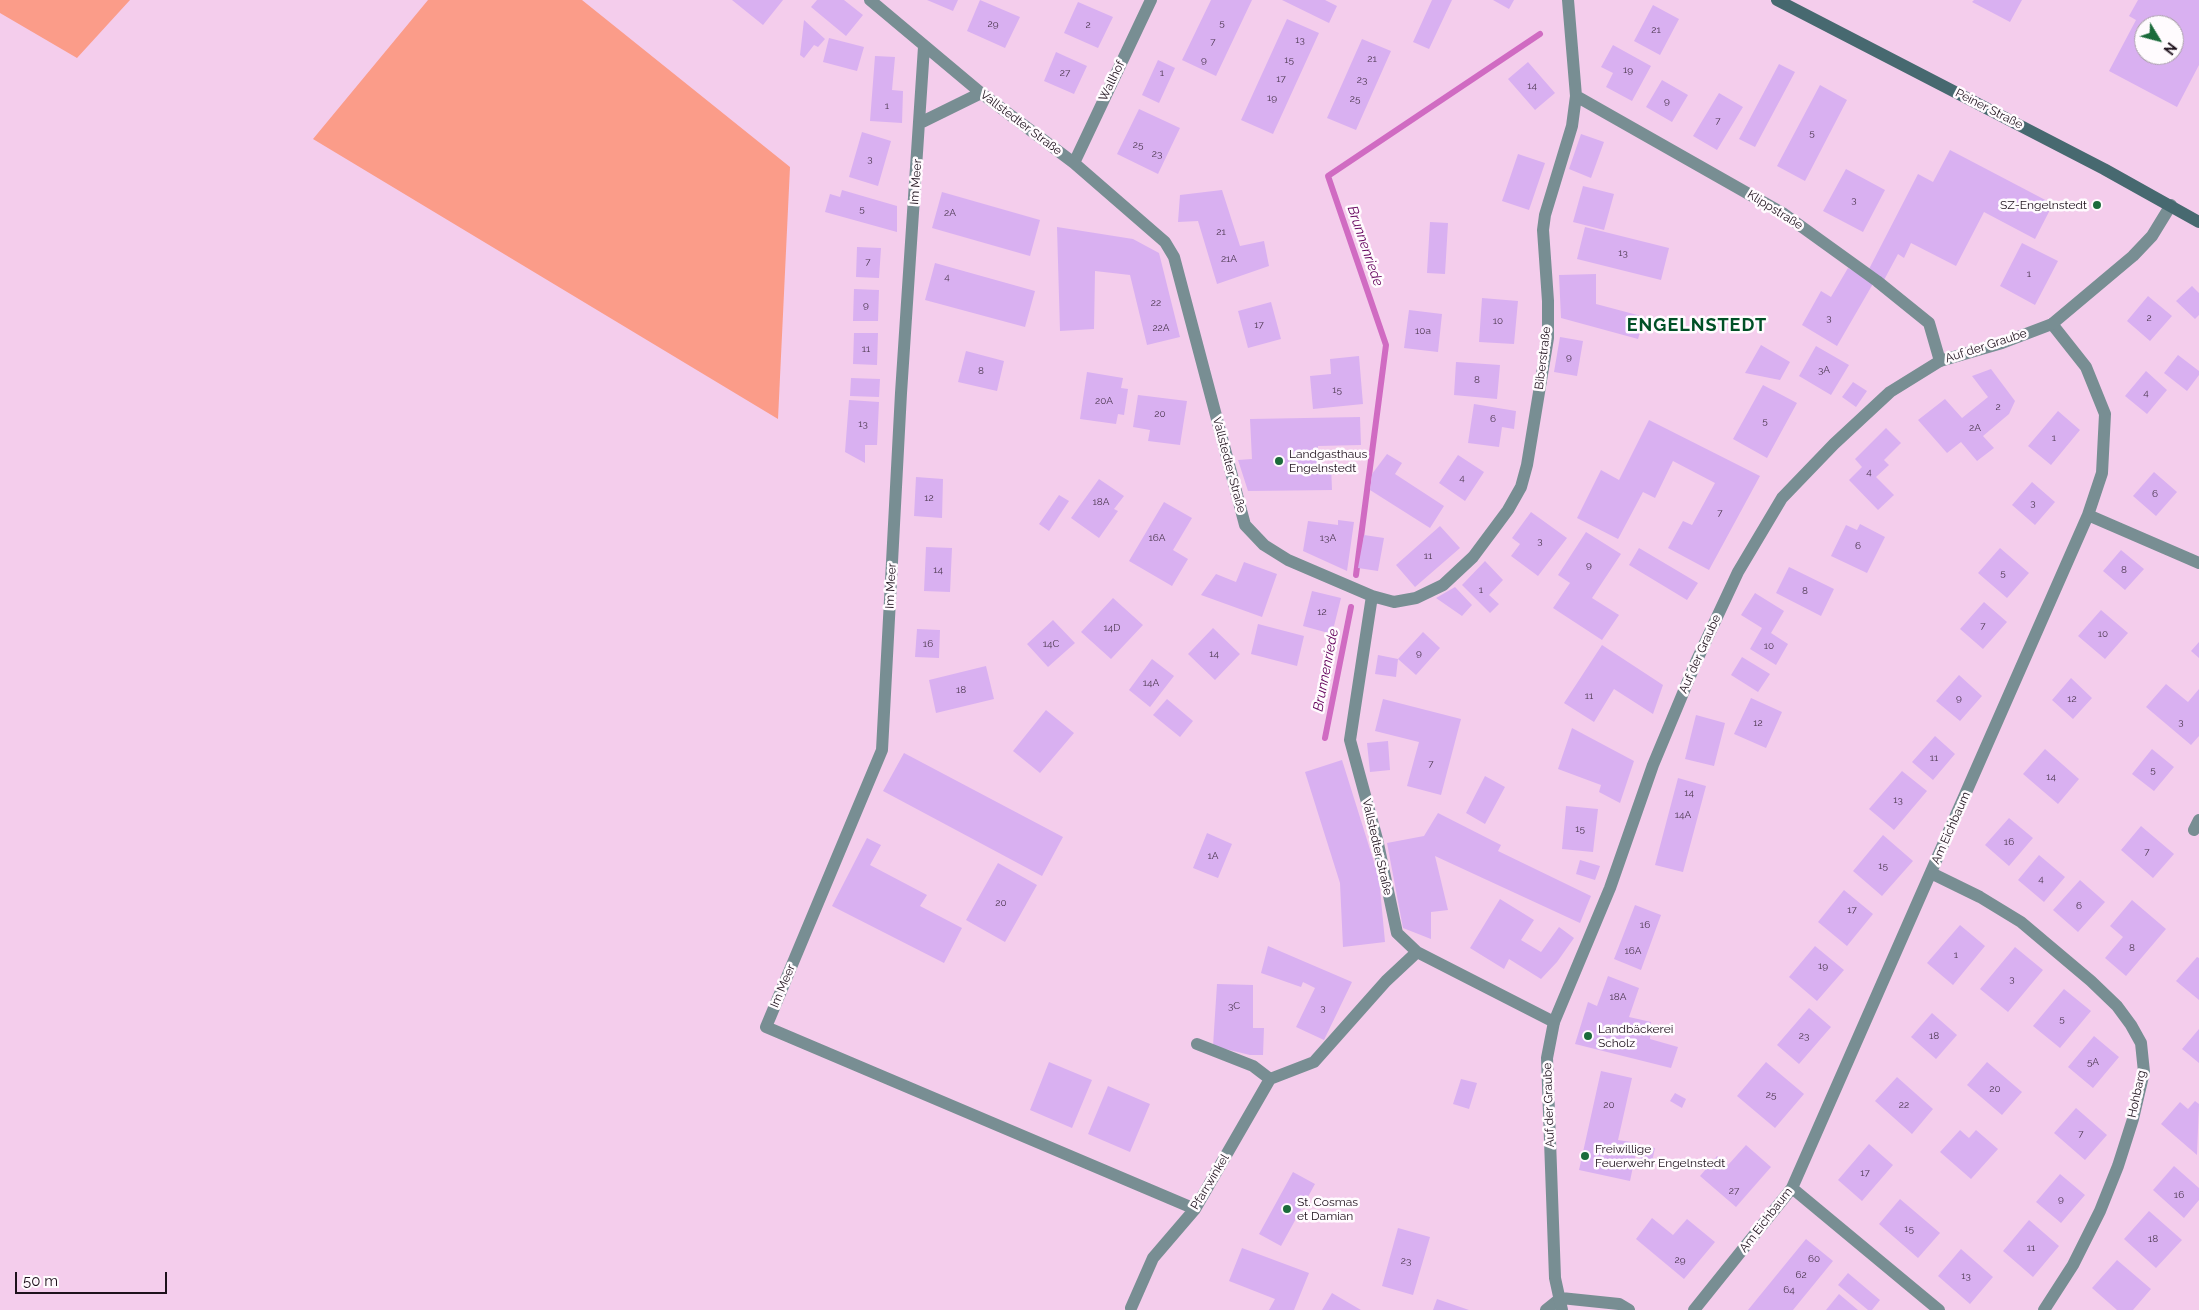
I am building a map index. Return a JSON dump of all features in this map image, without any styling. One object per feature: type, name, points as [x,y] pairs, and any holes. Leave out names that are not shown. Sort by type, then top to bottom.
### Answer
[{"type":"main road","name":"Peiner Straße","points":[[1777,0],[2104,169],[2199,222]]},
{"type":"street","name":"Vallstedter Straße","points":[[870,0],[981,93],[1074,162],[1165,242],[1174,257],[1245,525],[1264,545],[1288,560],[1372,596],[1350,740],[1376,838],[1397,933],[1417,952],[1554,1022]]},
{"type":"street","name":"Wallhof","points":[[1074,162],[1151,0]]},
{"type":"street","name":"Biberstraße","points":[[1372,596],[1394,602],[1416,598],[1443,585],[1473,557],[1508,510],[1521,487],[1527,465],[1548,338],[1548,301],[1543,230],[1545,215],[1572,126],[1576,96],[1568,0]]},
{"type":"street","name":"Im Meer","points":[[924,46],[900,393],[882,750],[766,1027],[1195,1209]]},
{"type":"street","points":[[920,123],[981,93]]},
{"type":"street","name":"Klippstraße","points":[[1576,96],[1676,151],[1784,214],[1877,282],[1929,323],[1940,361]]},
{"type":"street","name":"Auf der Graube","points":[[1561,1304],[1555,1278],[1547,1058],[1554,1022],[1610,888],[1653,765],[1696,662],[1738,572],[1782,498],[1890,392],[1940,361],[2002,343],[2052,324],[2133,256],[2152,236],[2171,205]]},
{"type":"street","name":"Am Eichbaum","points":[[1694,1310],[1792,1188],[2088,515],[2102,473],[2105,414],[2086,367],[2052,324]]},
{"type":"street","points":[[2088,515],[2199,563]]},
{"type":"street","name":"Hohbarg","points":[[1931,873],[1980,897],[2021,922],[2091,981],[2117,1006],[2131,1025],[2141,1044],[2144,1072],[2133,1119],[2118,1166],[2100,1211],[2073,1266],[2044,1310]]},
{"type":"street","points":[[1197,1044],[1253,1066],[1270,1079],[1314,1062],[1386,980],[1417,952]]},
{"type":"street","name":"Pfarrwinkel","points":[[1131,1308],[1153,1258],[1195,1209],[1270,1079]]},
{"type":"street","points":[[1792,1188],[1939,1310]]},
{"type":"street","points":[[1546,1310],[1561,1304],[1619,1304],[1629,1310]]},
{"type":"shaded area","points":[[0,0],[130,0],[77,58],[0,13]]},
{"type":"shaded area","points":[[428,0],[582,0],[790,167],[778,419],[313,139]]},
{"type":"building","points":[[732,0],[783,0],[763,25]]},
{"type":"building","points":[[817,0],[844,0],[863,15],[846,36],[811,7]]},
{"type":"building","points":[[927,0],[958,0],[953,11]]},
{"type":"building","points":[[980,0],[1020,17],[1005,48],[967,31]]},
{"type":"building","points":[[1211,0],[1252,0],[1216,76],[1182,60]]},
{"type":"building","points":[[1282,0],[1325,0],[1337,6],[1329,23]]},
{"type":"building","points":[[1432,0],[1452,0],[1429,49],[1413,42]]},
{"type":"building","points":[[1493,0],[1514,0],[1509,9]]},
{"type":"building","points":[[1974,0],[2022,0],[2010,22],[1972,2]]},
{"type":"building","points":[[2138,0],[2199,0],[2199,65],[2177,107],[2109,71],[2134,24],[2134,65],[2184,65],[2184,15],[2134,15],[2134,19],[2129,16]]},
{"type":"building","points":[[1078,2],[1113,17],[1098,48],[1064,33]]},
{"type":"building","points":[[1653,5],[1679,19],[1660,55],[1634,41]]},
{"type":"building","points":[[1287,19],[1319,33],[1273,134],[1241,120]]},
{"type":"building","points":[[804,20],[825,39],[818,47],[814,45],[804,58],[800,55]]},
{"type":"building","points":[[829,38],[864,47],[857,71],[823,62]]},
{"type":"building","points":[[1362,39],[1391,51],[1356,130],[1327,118]]},
{"type":"building","points":[[1613,45],[1651,66],[1632,101],[1606,87],[1613,73],[1601,67]]},
{"type":"building","points":[[1056,52],[1087,66],[1074,94],[1044,81]]},
{"type":"building","points":[[875,56],[895,57],[892,90],[903,91],[902,123],[870,121]]},
{"type":"building","points":[[1158,60],[1175,68],[1159,103],[1142,95]]},
{"type":"building","points":[[1528,62],[1555,93],[1535,110],[1508,79]]},
{"type":"building","points":[[1779,64],[1795,72],[1755,147],[1739,139]]},
{"type":"building","points":[[1662,80],[1688,95],[1672,122],[1646,107]]},
{"type":"building","points":[[1820,85],[1847,100],[1805,181],[1777,166]]},
{"type":"building","points":[[1719,93],[1743,107],[1717,150],[1693,136]]},
{"type":"building","points":[[1139,109],[1180,128],[1158,174],[1117,154]]},
{"type":"building","points":[[862,132],[891,141],[878,186],[849,177]]},
{"type":"building","points":[[1581,134],[1604,142],[1591,178],[1569,169]]},
{"type":"building","points":[[1950,150],[2053,204],[2035,239],[1984,212],[1956,266],[1911,243],[1904,258],[1898,254],[1884,280],[1869,269],[1918,174],[1933,182]]},
{"type":"building","points":[[1518,154],[1545,163],[1529,210],[1502,201]]},
{"type":"building","points":[[1846,169],[1885,190],[1863,232],[1823,211]]},
{"type":"building","points":[[1583,186],[1614,194],[1604,230],[1573,222]]},
{"type":"building","points":[[842,190],[897,206],[897,232],[825,212],[830,194],[840,197]]},
{"type":"building","points":[[1222,190],[1240,246],[1264,241],[1269,266],[1217,284],[1198,221],[1178,222],[1180,195]]},
{"type":"building","points":[[942,192],[1040,220],[1030,256],[932,228]]},
{"type":"building","points":[[1430,222],[1448,223],[1445,274],[1427,273]]},
{"type":"building","points":[[1057,227],[1133,239],[1159,253],[1180,337],[1147,345],[1130,275],[1095,271],[1094,329],[1060,331]]},
{"type":"building","points":[[1585,227],[1669,248],[1661,280],[1577,259]]},
{"type":"building","points":[[2022,243],[2058,261],[2035,305],[2000,286]]},
{"type":"building","points":[[857,247],[881,248],[879,278],[856,277]]},
{"type":"building","points":[[935,263],[1035,291],[1025,327],[925,300]]},
{"type":"building","points":[[1848,268],[1874,282],[1837,346],[1802,325],[1821,291],[1831,297]]},
{"type":"building","points":[[1596,274],[1596,304],[1645,317],[1638,339],[1561,318],[1559,275]]},
{"type":"building","points":[[2192,286],[2199,293],[2199,315],[2195,319],[2176,301]]},
{"type":"building","points":[[854,289],[879,290],[878,321],[853,321]]},
{"type":"building","points":[[2148,296],[2172,316],[2150,341],[2127,321]]},
{"type":"building","points":[[1482,298],[1518,301],[1514,344],[1479,342]]},
{"type":"building","points":[[1271,302],[1281,339],[1248,348],[1238,311]]},
{"type":"building","points":[[1409,310],[1442,314],[1438,352],[1404,348]]},
{"type":"building","points":[[854,333],[878,333],[877,365],[853,364]]},
{"type":"building","points":[[1560,337],[1583,341],[1577,376],[1554,372]]},
{"type":"building","points":[[1761,345],[1790,362],[1780,380],[1745,373]]},
{"type":"building","points":[[1816,346],[1849,365],[1831,395],[1799,376]]},
{"type":"building","points":[[966,351],[1004,361],[997,391],[958,382]]},
{"type":"building","points":[[2178,355],[2199,371],[2199,375],[2187,391],[2164,373]]},
{"type":"building","points":[[1359,356],[1363,404],[1313,409],[1310,376],[1331,374],[1330,359]]},
{"type":"building","points":[[1456,362],[1500,365],[1497,399],[1454,395]]},
{"type":"building","points":[[1991,369],[2015,401],[2009,414],[1983,436],[1994,448],[1977,461],[1961,442],[1947,453],[1918,420],[1945,399],[1962,418],[1988,397],[1972,376]]},
{"type":"building","points":[[2146,371],[2167,390],[2147,414],[2125,396]]},
{"type":"building","points":[[1087,372],[1123,378],[1121,388],[1128,389],[1124,415],[1118,414],[1116,424],[1080,419]]},
{"type":"building","points":[[851,378],[880,379],[879,397],[850,396]]},
{"type":"building","points":[[1853,382],[1867,391],[1856,407],[1842,397]]},
{"type":"building","points":[[1763,385],[1797,403],[1767,458],[1733,439]]},
{"type":"building","points":[[1138,395],[1187,401],[1180,445],[1148,441],[1150,430],[1133,427]]},
{"type":"building","points":[[849,400],[879,402],[877,445],[865,445],[865,463],[845,452]]},
{"type":"building","points":[[1474,404],[1516,411],[1514,429],[1502,427],[1499,447],[1468,443]]},
{"type":"building","points":[[2058,411],[2080,430],[2051,465],[2028,446]]},
{"type":"building","points":[[1360,417],[1361,445],[1318,446],[1317,464],[1331,464],[1332,490],[1248,491],[1238,460],[1252,459],[1250,419]]},
{"type":"building","points":[[1649,420],[1760,476],[1709,570],[1668,548],[1683,521],[1692,525],[1715,483],[1673,461],[1655,498],[1643,492],[1618,539],[1577,518],[1601,470],[1619,480]]},
{"type":"building","points":[[1886,428],[1901,443],[1884,460],[1889,465],[1876,477],[1894,495],[1878,510],[1849,480],[1862,467],[1855,459]]},
{"type":"building","points":[[1387,454],[1402,463],[1395,474],[1444,506],[1430,528],[1370,490],[1372,474]]},
{"type":"building","points":[[1458,455],[1484,472],[1465,501],[1439,483]]},
{"type":"building","points":[[2154,472],[2177,492],[2156,516],[2133,496]]},
{"type":"building","points":[[916,477],[943,479],[942,518],[914,516]]},
{"type":"building","points":[[1099,479],[1124,496],[1114,509],[1118,511],[1099,538],[1071,518]]},
{"type":"building","points":[[2032,482],[2055,502],[2035,525],[2012,505]]},
{"type":"building","points":[[1059,495],[1069,501],[1049,531],[1039,524]]},
{"type":"building","points":[[1164,502],[1192,518],[1173,550],[1188,559],[1172,586],[1129,561]]},
{"type":"building","points":[[1531,512],[1567,538],[1538,576],[1511,556],[1520,544],[1512,538]]},
{"type":"building","points":[[1338,520],[1354,522],[1347,571],[1303,551],[1308,521],[1338,525]]},
{"type":"building","points":[[1860,524],[1885,537],[1867,573],[1831,556],[1846,525],[1857,530]]},
{"type":"building","points":[[1440,526],[1460,548],[1415,587],[1396,565]]},
{"type":"building","points":[[1586,532],[1621,554],[1592,598],[1619,615],[1602,640],[1553,608],[1570,583],[1558,575]]},
{"type":"building","points":[[1364,535],[1384,538],[1378,571],[1358,568]]},
{"type":"building","points":[[926,547],[952,548],[950,592],[924,591]]},
{"type":"building","points":[[1639,548],[1698,583],[1687,600],[1629,565]]},
{"type":"building","points":[[2000,548],[2029,573],[2007,598],[1978,573]]},
{"type":"building","points":[[2121,550],[2144,569],[2125,590],[2103,571]]},
{"type":"building","points":[[1485,561],[1503,580],[1489,595],[1499,604],[1490,613],[1462,585]]},
{"type":"building","points":[[1244,562],[1277,574],[1262,617],[1201,595],[1216,574],[1236,582]]},
{"type":"building","points":[[1789,567],[1834,589],[1821,616],[1776,593]]},
{"type":"building","points":[[1455,587],[1472,605],[1462,616],[1436,598]]},
{"type":"building","points":[[1312,591],[1341,598],[1332,634],[1303,626]]},
{"type":"building","points":[[1755,593],[1784,611],[1771,633],[1788,644],[1776,665],[1750,649],[1762,628],[1741,615]]},
{"type":"building","points":[[1113,598],[1143,625],[1111,659],[1081,632]]},
{"type":"building","points":[[1984,602],[2007,622],[1983,649],[1960,629]]},
{"type":"building","points":[[2101,610],[2128,633],[2105,659],[2078,636]]},
{"type":"building","points":[[1053,620],[1075,643],[1048,667],[1027,644]]},
{"type":"building","points":[[1258,624],[1304,636],[1297,666],[1251,654]]},
{"type":"building","points":[[1213,628],[1240,654],[1215,680],[1188,654]]},
{"type":"building","points":[[917,629],[940,630],[939,658],[915,657]]},
{"type":"building","points":[[1423,632],[1440,648],[1416,675],[1398,659]]},
{"type":"building","points":[[2199,642],[2199,658],[2191,651]]},
{"type":"building","points":[[1602,645],[1663,685],[1653,714],[1614,689],[1594,722],[1564,703]]},
{"type":"building","points":[[1378,655],[1398,659],[1396,677],[1375,674]]},
{"type":"building","points":[[1742,657],[1770,674],[1758,692],[1731,675]]},
{"type":"building","points":[[1152,659],[1174,676],[1150,707],[1129,690]]},
{"type":"building","points":[[986,666],[994,699],[936,713],[929,680]]},
{"type":"building","points":[[1959,675],[1982,696],[1960,721],[1936,701]]},
{"type":"building","points":[[2071,678],[2092,698],[2073,719],[2052,700]]},
{"type":"building","points":[[2166,684],[2188,702],[2199,689],[2199,736],[2191,745],[2146,707]]},
{"type":"building","points":[[1751,698],[1782,712],[1766,748],[1734,734]]},
{"type":"building","points":[[1167,699],[1193,721],[1180,737],[1153,715]]},
{"type":"building","points":[[1383,699],[1461,719],[1441,795],[1407,786],[1419,742],[1375,731]]},
{"type":"building","points":[[1046,710],[1074,733],[1040,773],[1013,751]]},
{"type":"building","points":[[1696,715],[1725,723],[1714,766],[1685,759]]},
{"type":"building","points":[[1572,728],[1634,761],[1620,803],[1599,792],[1601,785],[1558,769]]},
{"type":"building","points":[[1935,736],[1955,754],[1933,780],[1912,762]]},
{"type":"building","points":[[1388,741],[1390,770],[1370,772],[1367,743]]},
{"type":"building","points":[[2045,749],[2079,779],[2058,804],[2023,774]]},
{"type":"building","points":[[2152,749],[2174,767],[2154,791],[2132,774]]},
{"type":"building","points":[[904,753],[1063,837],[1042,876],[883,791]]},
{"type":"building","points":[[1342,760],[1379,878],[1385,942],[1343,947],[1340,883],[1305,772]]},
{"type":"building","points":[[1902,771],[1927,791],[1894,830],[1869,809]]},
{"type":"building","points":[[1485,776],[1505,787],[1485,824],[1466,813]]},
{"type":"building","points":[[1678,778],[1706,786],[1683,872],[1655,865]]},
{"type":"building","points":[[1566,806],[1598,809],[1593,852],[1562,849]]},
{"type":"building","points":[[1438,813],[1501,845],[1498,851],[1591,896],[1580,923],[1435,856],[1448,910],[1431,912],[1431,939],[1403,928],[1387,843],[1424,836]]},
{"type":"building","points":[[2009,818],[2033,838],[2009,866],[1985,845]]},
{"type":"building","points":[[2141,826],[2174,854],[2153,878],[2121,850]]},
{"type":"building","points":[[1207,833],[1232,844],[1218,878],[1193,868]]},
{"type":"building","points":[[1883,835],[1913,861],[1882,896],[1853,871]]},
{"type":"building","points":[[867,838],[881,845],[870,865],[927,895],[920,906],[962,928],[944,963],[832,906]]},
{"type":"building","points":[[2039,855],[2065,877],[2044,902],[2018,880]]},
{"type":"building","points":[[1580,860],[1600,866],[1595,880],[1576,874]]},
{"type":"building","points":[[998,863],[1037,885],[1005,942],[966,920]]},
{"type":"building","points":[[2080,880],[2105,902],[2078,932],[2053,910]]},
{"type":"building","points":[[1844,890],[1873,914],[1847,946],[1818,922]]},
{"type":"building","points":[[1500,899],[1534,920],[1521,940],[1541,952],[1559,927],[1574,938],[1557,962],[1541,979],[1509,959],[1504,969],[1470,948]]},
{"type":"building","points":[[2132,900],[2166,929],[2126,976],[2105,958],[2123,937],[2110,926]]},
{"type":"building","points":[[1635,905],[1661,915],[1641,970],[1614,959]]},
{"type":"building","points":[[1960,925],[1985,946],[1953,985],[1927,963]]},
{"type":"building","points":[[1268,946],[1352,982],[1324,1040],[1296,1027],[1315,988],[1303,982],[1301,987],[1261,973]]},
{"type":"building","points":[[1815,946],[1844,970],[1817,1001],[1789,977]]},
{"type":"building","points":[[2015,947],[2043,970],[2008,1012],[1980,989]]},
{"type":"building","points":[[2197,957],[2199,958],[2199,1000],[2176,981]]},
{"type":"building","points":[[1608,976],[1639,988],[1629,1017],[1651,1022],[1650,1039],[1678,1047],[1671,1068],[1575,1044],[1588,1002],[1597,1006]]},
{"type":"building","points":[[1217,984],[1253,985],[1253,1028],[1264,1028],[1263,1055],[1250,1055],[1213,1046]]},
{"type":"building","points":[[2064,989],[2091,1011],[2060,1048],[2033,1026]]},
{"type":"building","points":[[1809,1008],[1831,1027],[1799,1064],[1777,1045]]},
{"type":"building","points":[[1932,1013],[1957,1035],[1936,1059],[1911,1037]]},
{"type":"building","points":[[2199,1029],[2199,1063],[2182,1049]]},
{"type":"building","points":[[2094,1036],[2119,1057],[2093,1088],[2068,1067]]},
{"type":"building","points":[[1049,1062],[1092,1080],[1072,1128],[1030,1110]]},
{"type":"building","points":[[1766,1062],[1804,1094],[1775,1128],[1737,1096]]},
{"type":"building","points":[[1987,1062],[2022,1092],[2002,1115],[1967,1085]]},
{"type":"building","points":[[1601,1071],[1632,1078],[1618,1140],[1638,1143],[1630,1181],[1579,1170]]},
{"type":"building","points":[[1897,1077],[1933,1109],[1912,1134],[1875,1101]]},
{"type":"building","points":[[1461,1079],[1477,1083],[1469,1109],[1453,1104]]},
{"type":"building","points":[[1108,1086],[1150,1104],[1130,1152],[1088,1134]]},
{"type":"building","points":[[1675,1093],[1686,1099],[1682,1108],[1670,1101]]},
{"type":"building","points":[[2195,1101],[2199,1104],[2197,1155],[2161,1124],[2180,1102],[2188,1109]]},
{"type":"building","points":[[2076,1108],[2107,1135],[2085,1160],[2054,1133]]},
{"type":"building","points":[[1960,1130],[1969,1138],[1976,1130],[1998,1149],[1971,1179],[1940,1152]]},
{"type":"building","points":[[1869,1144],[1893,1165],[1862,1201],[1838,1180]]},
{"type":"building","points":[[1746,1145],[1771,1167],[1736,1207],[1700,1176],[1717,1156],[1728,1165]]},
{"type":"building","points":[[1642,1146],[1655,1148],[1651,1166],[1638,1164]]},
{"type":"building","points":[[2174,1166],[2199,1188],[2199,1200],[2184,1218],[2153,1190]]},
{"type":"building","name":"St. Cosmas et Damian","points":[[1293,1172],[1315,1184],[1281,1246],[1259,1234]]},
{"type":"building","points":[[2060,1174],[2085,1195],[2061,1223],[2036,1202]]},
{"type":"building","points":[[1900,1199],[1940,1233],[1918,1258],[1879,1224]]},
{"type":"building","points":[[2149,1211],[2182,1240],[2156,1268],[2124,1239]]},
{"type":"building","points":[[1652,1218],[1673,1235],[1687,1219],[1715,1242],[1684,1279],[1636,1239]]},
{"type":"building","points":[[2029,1220],[2059,1246],[2033,1277],[2003,1251]]},
{"type":"building","points":[[1398,1228],[1430,1237],[1413,1295],[1382,1286]]},
{"type":"building","points":[[1806,1239],[1833,1261],[1793,1310],[1748,1310]]},
{"type":"building","points":[[1242,1248],[1309,1273],[1294,1310],[1269,1310],[1275,1299],[1229,1281]]},
{"type":"building","points":[[1961,1249],[1993,1277],[1970,1304],[1938,1276]]},
{"type":"building","points":[[2117,1260],[2151,1289],[2133,1310],[2117,1310],[2092,1288]]},
{"type":"building","points":[[1848,1273],[1880,1300],[1872,1310],[1868,1310],[1838,1285]]},
{"type":"building","points":[[1332,1293],[1361,1310],[1322,1310]]},
{"type":"building","points":[[1839,1294],[1858,1310],[1826,1310]]},
{"type":"building","points":[[1437,1299],[1469,1310],[1433,1310]]},
{"type":"waterway","name":"Brunnenriede","points":[[1356,575],[1386,345],[1328,176],[1540,34]]},
{"type":"waterway","name":"Brunnenriede","points":[[1325,738],[1351,607]]},
{"type":"place","name":"SZ-Engelnstedt","points":[[2097,205]]},
{"type":"place","name":"Landgasthaus Engelnstedt","points":[[1279,461]]},
{"type":"place","name":"Landbäckerei Scholz","points":[[1588,1036]]},
{"type":"place","name":"Freiwillige Feuerwehr Engelnstedt","points":[[1585,1156]]},
{"type":"place","name":"St. Cosmas et Damian","points":[[1287,1209]]},
{"type":"district","name":"ENGELNSTEDT","points":[[1697,326]]}]
